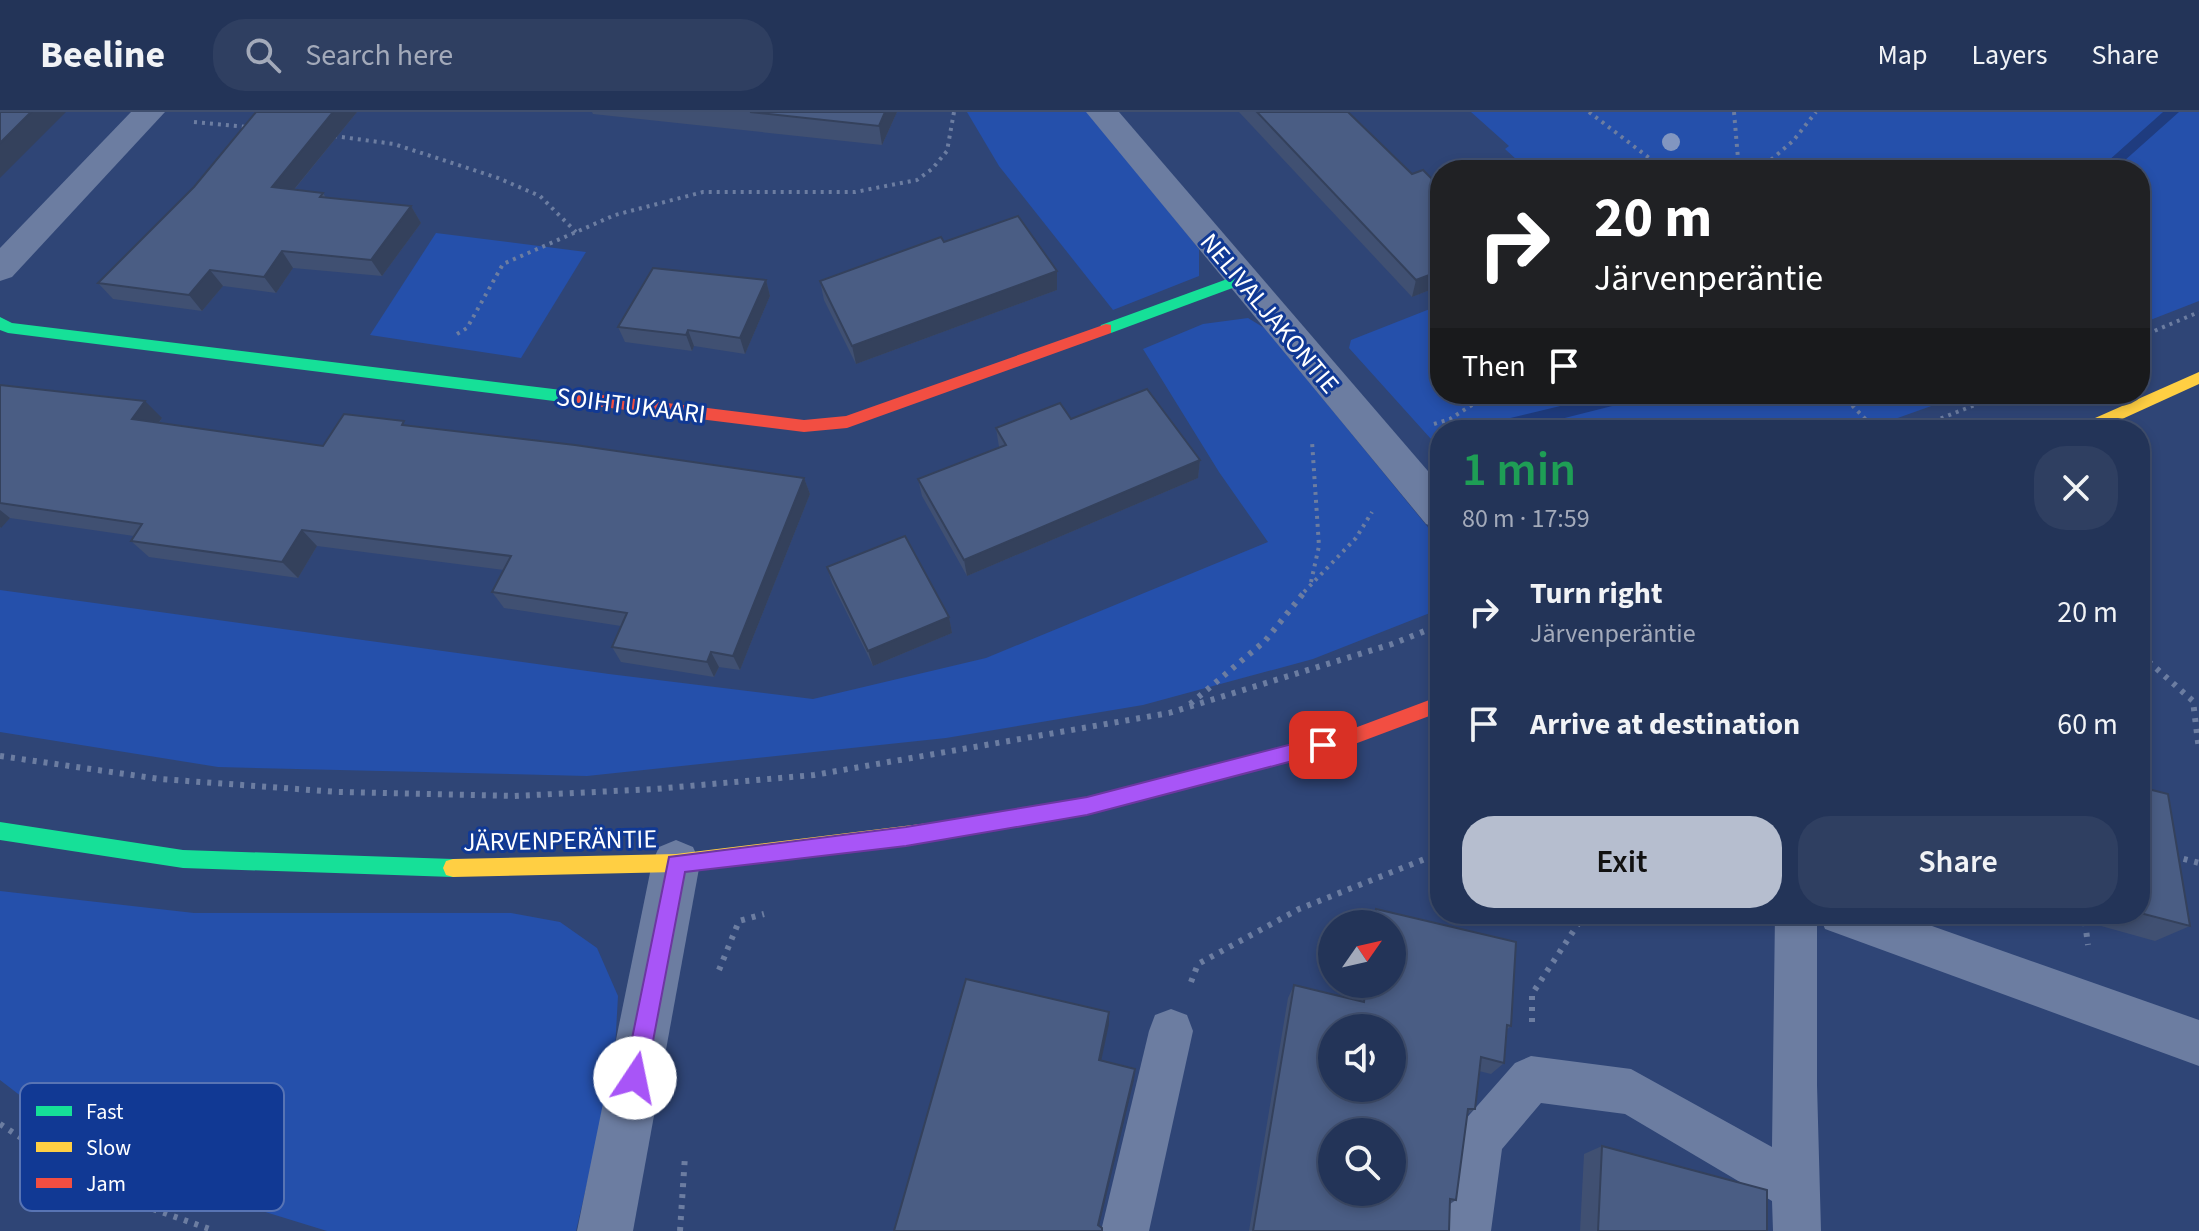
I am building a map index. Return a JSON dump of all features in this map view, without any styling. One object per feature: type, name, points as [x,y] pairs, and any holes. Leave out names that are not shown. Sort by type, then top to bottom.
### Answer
[{"type":"street","name":"NELIVALJAKONTIE","points":[[1102,112],[1313,364],[1403,449],[1430,496]]},
{"type":"street","points":[[0,269],[146,115]]},
{"type":"street","name":"SOIHTUKAARI","points":[[0,322],[8,328],[804,426],[847,422],[1241,279]]},
{"type":"street","points":[[2150,400],[2199,378]]},
{"type":"street","points":[[2105,420],[2141,404]]},
{"type":"street","name":"JÄRVENPERÄNTIE","points":[[0,831],[183,859],[431,868],[676,863],[906,836],[1087,806],[1352,737],[1430,708]]},
{"type":"street","points":[[605,1231],[676,863]]},
{"type":"lane","points":[[1796,924],[1796,1209]]},
{"type":"lane","points":[[1868,924],[2199,1043]]},
{"type":"lane","points":[[1125,1231],[1171,1031]]},
{"type":"lane","points":[[1467,1231],[1480,1139],[1531,1079],[1631,1092],[1796,1209]]},
{"type":"path","points":[[425,379],[454,336],[467,328],[503,264],[615,215],[703,192],[855,192],[917,180],[932,169],[947,151],[954,112]]},
{"type":"path","points":[[1589,112],[1652,160]]},
{"type":"path","points":[[1734,112],[1738,160]]},
{"type":"path","points":[[1771,160],[1793,141],[1816,112]]},
{"type":"path","points":[[146,115],[253,128]]},
{"type":"path","points":[[330,135],[394,144],[498,178],[540,196],[576,232]]},
{"type":"path","points":[[2150,333],[2199,312]]},
{"type":"path","points":[[1311,583],[1319,546],[1309,391],[1313,364]]},
{"type":"path","points":[[1448,420],[1473,404]]},
{"type":"path","points":[[1851,404],[1866,420]]},
{"type":"path","points":[[1937,420],[1977,404]]},
{"type":"path","points":[[1185,708],[1265,641],[1311,583],[1356,538],[1403,449],[1430,432]]},
{"type":"path","points":[[0,756],[160,779],[338,792],[514,796],[655,789],[814,775],[1185,708],[1392,644],[1430,629]]},
{"type":"path","points":[[2150,663],[2193,701],[2199,750]]},
{"type":"path","points":[[814,775],[816,847]]},
{"type":"path","points":[[2171,855],[2199,863]]},
{"type":"path","points":[[1171,1031],[1198,964],[1299,909],[1430,857]]},
{"type":"path","points":[[714,982],[739,921],[779,909]]},
{"type":"path","points":[[1531,1079],[1532,994],[1578,924]]},
{"type":"path","points":[[0,1124],[20,1137]]},
{"type":"path","points":[[680,1231],[686,1149]]},
{"type":"path","points":[[158,1211],[215,1231]]},
{"type":"shaded area","points":[[967,112],[1089,112],[1199,249],[1199,276],[1113,310],[999,166]]},
{"type":"shaded area","points":[[1471,112],[2199,112],[2199,301],[2150,320],[2150,160],[1517,160],[1505,149],[1509,146]]},
{"type":"shaded area","points":[[436,233],[586,252],[521,358],[370,335]]},
{"type":"shaded area","points":[[1430,309],[1430,404],[1937,404],[1892,420],[1430,420],[1430,438],[1349,348],[1351,340]]},
{"type":"shaded area","points":[[1248,318],[1266,329],[1430,530],[1430,613],[1313,659],[1143,705],[946,738],[587,776],[218,767],[0,732],[0,590],[813,699],[986,658],[1268,542],[1219,472],[1143,349],[1203,324]]},
{"type":"shaded area","points":[[0,891],[194,913],[511,913],[560,922],[597,948],[618,996],[614,1067],[576,1231],[327,1231],[262,1211],[284,1211],[284,1083],[20,1083],[20,1095],[0,1080]]},
{"type":"building","points":[[0,112],[31,112],[0,143]]},
{"type":"building","points":[[256,112],[333,112],[272,187],[323,193],[320,197],[411,206],[371,260],[282,251],[264,277],[210,270],[189,295],[98,283],[194,187]]},
{"type":"building","points":[[750,112],[885,112],[879,126]]},
{"type":"building","points":[[1257,112],[1348,112],[1412,174],[1423,170],[1430,177],[1430,275],[1416,280]]},
{"type":"building","points":[[1018,216],[1057,271],[852,346],[820,281],[941,237],[944,242]]},
{"type":"building","points":[[653,268],[766,280],[740,338],[688,330],[686,335],[618,327]]},
{"type":"building","points":[[0,385],[145,401],[132,419],[323,446],[344,414],[404,421],[402,425],[575,445],[804,478],[733,656],[711,652],[707,662],[612,647],[627,613],[492,592],[511,556],[302,530],[282,562],[131,541],[142,524],[0,503]]},
{"type":"building","points":[[1147,389],[1200,460],[964,560],[918,479],[1006,445],[996,428],[1060,403],[1071,419]]},
{"type":"building","points":[[905,536],[949,617],[868,651],[827,567]]},
{"type":"building","points":[[2150,790],[2168,794],[2190,926],[2150,916]]},
{"type":"building","points":[[1406,916],[1516,942],[1511,1026],[1507,1025],[1504,1063],[1481,1057],[1475,1109],[1468,1109],[1456,1200],[1450,1199],[1449,1231],[1253,1231],[1294,985],[1318,991],[1318,998],[1348,998],[1364,1002],[1364,998],[1406,998]]},
{"type":"building","points":[[966,979],[1109,1012],[1099,1060],[1135,1069],[1098,1225],[1102,1231],[894,1231]]},
{"type":"building","points":[[1602,1146],[1767,1190],[1767,1231],[1598,1231]]},
{"type":"waterway","points":[[2117,160],[2172,112]]},
{"type":"waterway","points":[[1531,420],[1595,404]]},
{"type":"traffic: fast","points":[[1106,329],[1241,279]]},
{"type":"traffic: fast","points":[[0,322],[8,328],[578,398]]},
{"type":"traffic: fast","points":[[0,831],[183,859],[453,868]]},
{"type":"traffic: slow","points":[[2150,400],[2199,378]]},
{"type":"traffic: slow","points":[[2105,420],[2141,404]]},
{"type":"traffic: slow","points":[[453,868],[676,863],[937,831]]},
{"type":"traffic: jam","points":[[578,398],[804,426],[847,422],[1106,329]]},
{"type":"traffic: jam","points":[[937,831],[1087,806],[1352,737],[1430,708]]},
{"type":"route","points":[[635,1078],[676,863],[906,836],[1087,806],[1323,745]]}]
